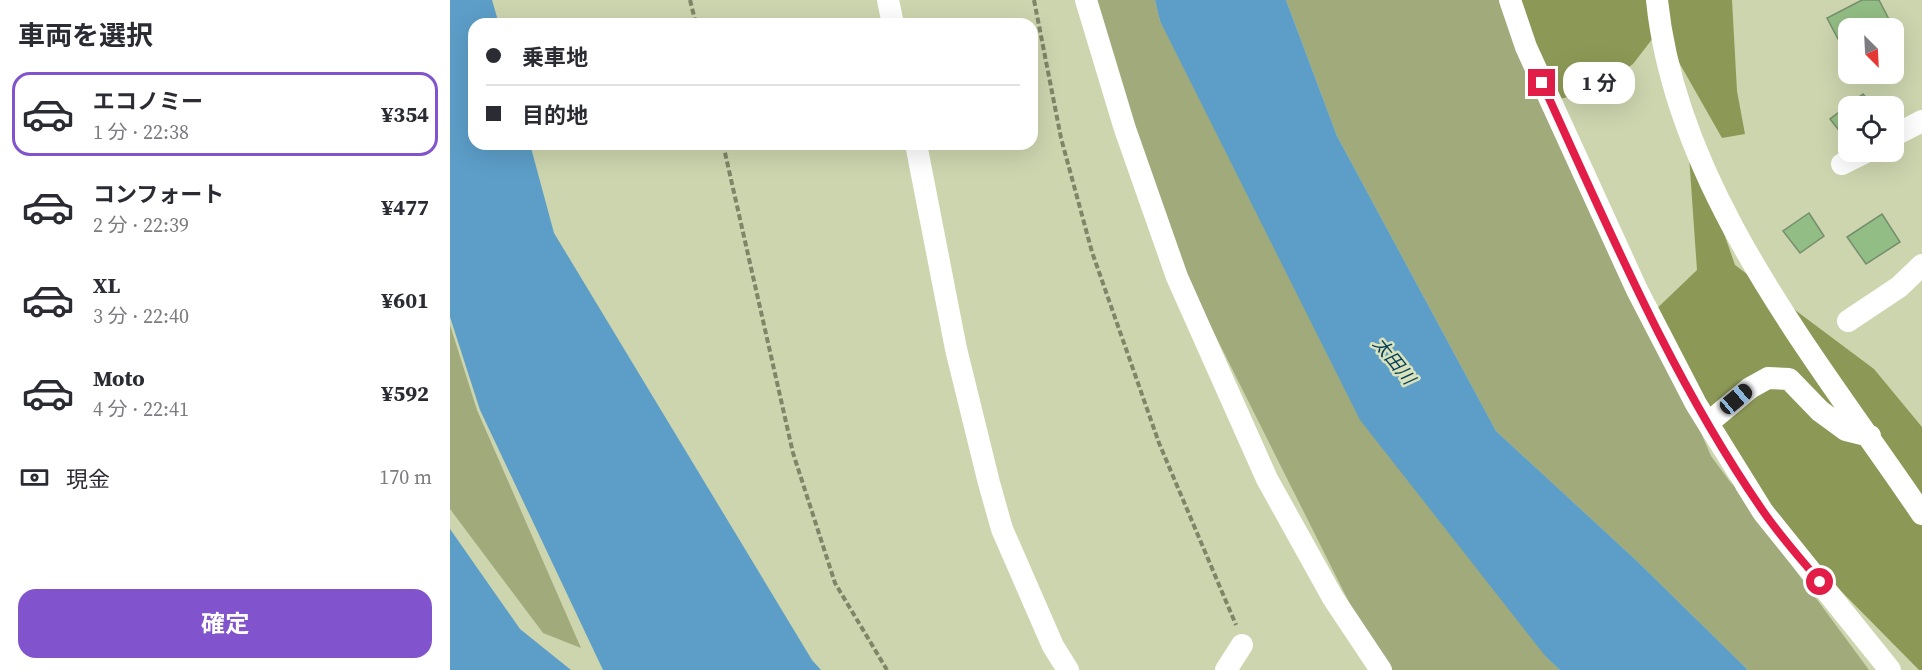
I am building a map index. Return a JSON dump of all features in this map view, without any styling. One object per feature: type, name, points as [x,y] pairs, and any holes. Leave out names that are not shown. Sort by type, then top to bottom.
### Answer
[{"type":"street","points":[[888,0],[892,18]]},
{"type":"street","points":[[1086,0],[1125,129],[1177,277],[1267,479],[1333,598],[1381,670]]},
{"type":"street","points":[[1510,0],[1526,47],[1637,291],[1708,423],[1763,512],[1890,670]]},
{"type":"street","points":[[1657,0],[1672,88],[1694,145],[1730,219],[1768,290],[1922,514]]},
{"type":"street","points":[[1904,130],[1922,121]]},
{"type":"street","points":[[917,150],[956,349],[1002,529],[1053,646],[1068,670]]},
{"type":"street","points":[[1842,164],[1846,162]]},
{"type":"street","points":[[1848,321],[1899,286],[1922,265]]},
{"type":"street","points":[[1708,423],[1750,388],[1768,378],[1788,379],[1820,411],[1846,430],[1870,436]]},
{"type":"street","points":[[1226,670],[1242,645]]},
{"type":"path","points":[[690,0],[694,18]]},
{"type":"path","points":[[1034,0],[1038,18]]},
{"type":"path","points":[[1038,20],[1061,138],[1092,252],[1159,443],[1234,616],[1242,645]]},
{"type":"path","points":[[724,150],[793,453],[835,583],[887,670]]},
{"type":"green space","points":[[1097,0],[1155,0],[1160,21],[1546,657],[1560,670],[1383,670],[1154,213]]},
{"type":"green space","points":[[1286,0],[1513,0],[1711,456],[1869,670],[1748,670],[1638,562],[1496,431],[1337,136]]},
{"type":"green space","points":[[1516,0],[1732,0],[1737,91],[1745,134],[1722,138],[1660,29],[1633,64],[1594,91],[1551,101]]},
{"type":"green space","points":[[1687,127],[1735,265],[1874,369],[1922,427],[1922,670],[1919,670],[1763,512],[1734,488],[1690,392],[1650,315],[1697,270]]},
{"type":"green space","points":[[450,325],[477,410],[581,648],[543,633],[450,509]]},
{"type":"water","points":[[450,0],[492,0],[497,18],[468,18],[468,150],[532,150],[554,233],[812,660],[821,670],[603,670],[480,410],[450,317]]},
{"type":"water","name":"太田川","points":[[1155,0],[1286,0],[1337,136],[1496,431],[1638,562],[1748,670],[1560,670],[1546,657],[1360,420],[1160,21]]},
{"type":"water","points":[[450,529],[520,629],[571,670],[450,670]]},
{"type":"building","points":[[1862,0],[1879,0],[1888,18],[1838,18],[1838,39],[1827,18]]},
{"type":"building","points":[[1838,113],[1838,129],[1830,119]]},
{"type":"building","points":[[1809,213],[1824,236],[1800,253],[1783,231]]},
{"type":"building","points":[[1882,214],[1900,242],[1866,264],[1847,237]]},
{"type":"route","points":[[1542,83],[1637,291],[1696,404],[1763,512],[1820,582]]}]
